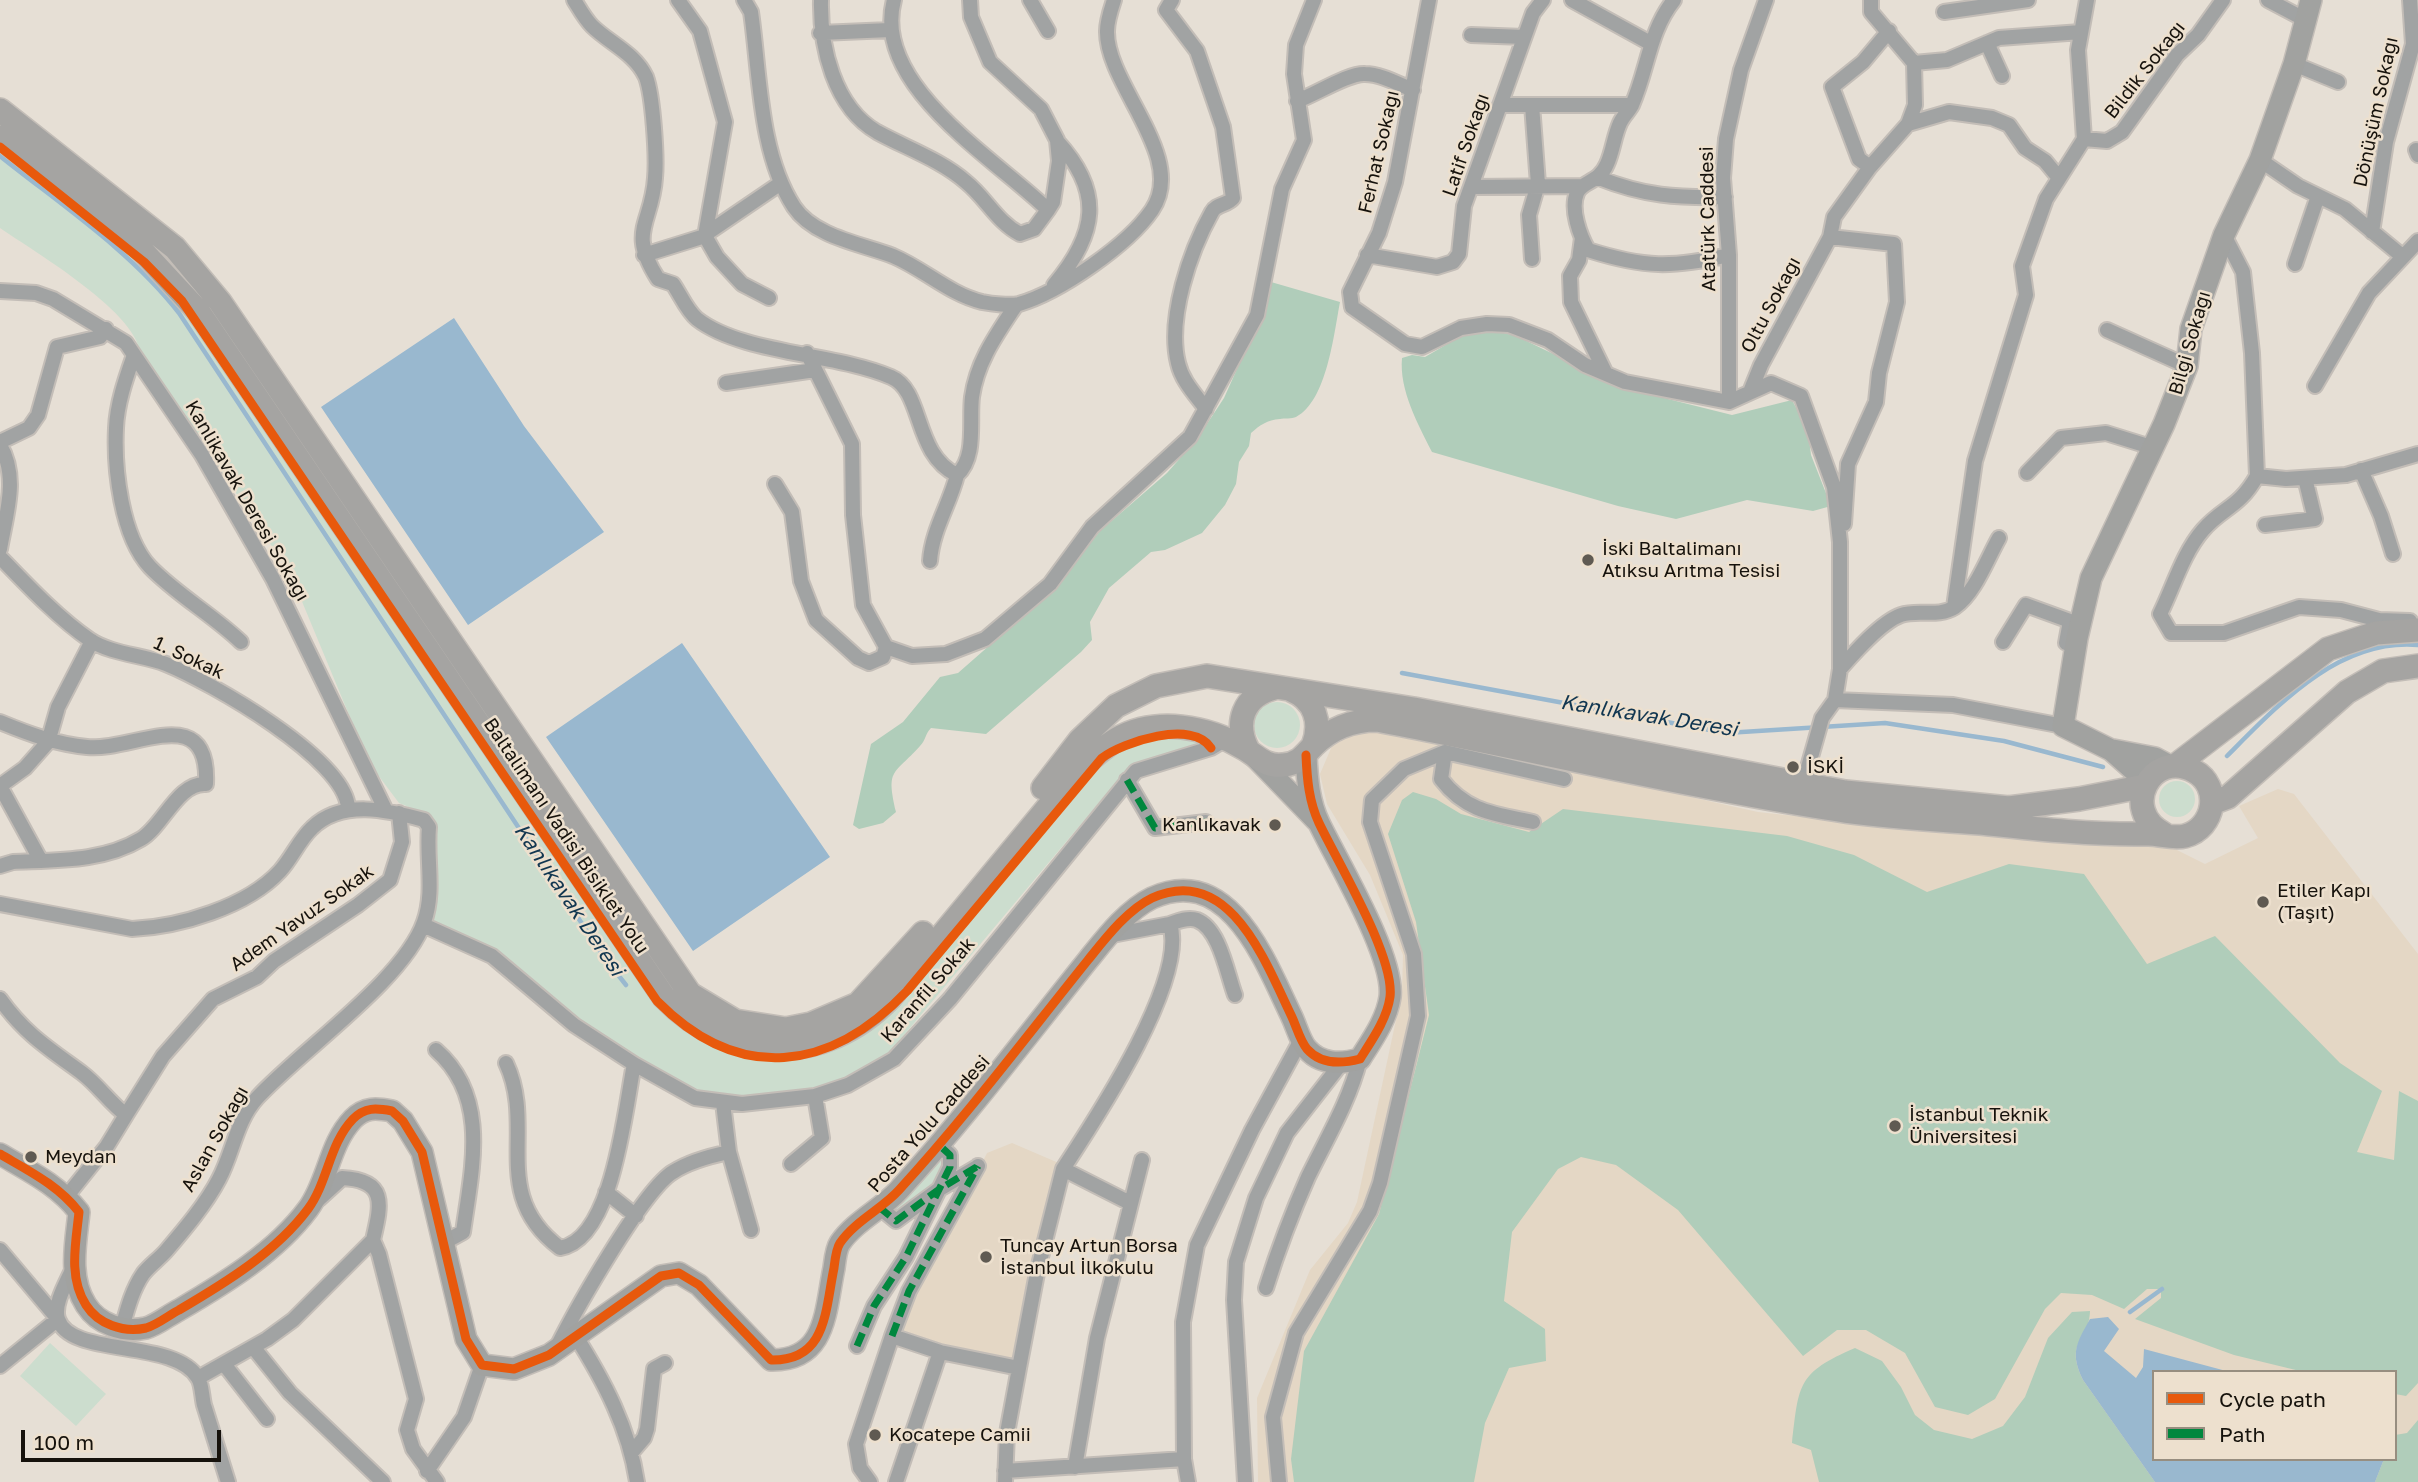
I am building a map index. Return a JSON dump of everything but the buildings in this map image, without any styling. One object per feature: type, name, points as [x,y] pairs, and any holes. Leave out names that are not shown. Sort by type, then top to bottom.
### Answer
[{"type":"main road","points":[[0,110],[175,248],[220,302],[667,964],[690,994],[735,1021],[786,1029],[833,1017],[858,1004],[912,947],[1080,740],[1116,706],[1156,685],[1195,677],[1218,677],[1414,709],[1845,792],[2009,807],[2079,799],[2146,784]]},
{"type":"main road","points":[[0,136],[136,244],[198,311],[664,996],[678,1011],[729,1041],[757,1047],[793,1048],[831,1040],[869,1018],[890,998],[1083,765],[1115,739],[1133,731],[1177,726],[1226,739],[1265,763],[1287,765],[1346,725],[1377,720],[1839,811],[2084,835],[2164,834],[2174,837],[2194,832],[2208,817],[2212,803],[2209,787],[2199,773],[2172,766]]},
{"type":"main road","points":[[2164,834],[2145,818],[2141,802],[2146,784],[2153,775],[2172,766],[2328,649],[2376,633],[2418,630]]},
{"type":"main road","points":[[2212,803],[2228,797],[2347,692],[2383,671],[2418,666]]},
{"type":"main road","points":[[1252,754],[1240,726],[1242,713],[1256,696],[1281,689],[1299,694],[1315,711],[1317,735],[1310,750]]},
{"type":"street","points":[[573,0],[592,26],[619,44],[645,77],[654,134],[655,180],[642,228],[644,255],[658,279],[673,284],[695,318],[726,336],[807,353],[892,377],[905,386],[932,456],[944,469],[957,475]]},
{"type":"street","points":[[678,0],[700,31],[725,122],[705,235],[717,257],[742,284],[769,298]]},
{"type":"street","points":[[744,0],[751,12],[767,129],[780,183],[796,210],[816,226],[895,257],[946,288],[982,302],[1016,305],[1046,294],[1081,275],[1153,209],[1161,189],[1159,164],[1150,137],[1111,56],[1107,31],[1114,0]]},
{"type":"street","points":[[821,0],[820,33],[841,91],[854,114],[875,131],[966,182],[1007,227],[1020,234],[1034,229],[1053,202],[1059,161],[1057,140]]},
{"type":"street","points":[[894,0],[890,30],[894,48],[917,87],[934,106],[1048,210]]},
{"type":"street","points":[[970,0],[971,17],[990,62],[1041,109],[1057,140],[1075,161],[1091,206],[1086,239],[1072,264],[1046,294]]},
{"type":"street","points":[[1030,0],[1048,31]]},
{"type":"street","points":[[1172,0],[1166,10],[1197,51],[1223,127],[1233,198],[1213,209],[1189,263],[1177,311],[1178,362],[1186,384],[1206,409]]},
{"type":"street","points":[[807,353],[852,444],[853,515],[863,605],[887,647],[912,656],[946,654],[985,639],[1050,584],[1091,527],[1190,438],[1257,315],[1282,189],[1304,140],[1294,74],[1296,45],[1314,0]]},
{"type":"street","name":"Ferhat Sokağı","points":[[1429,0],[1395,182],[1379,233],[1350,292],[1352,307],[1405,344],[1422,347],[1461,328],[1487,324],[1509,325],[1548,340],[1606,374]]},
{"type":"street","name":"Latif Sokağı","points":[[1367,255],[1412,265],[1437,267],[1453,262],[1459,254],[1464,206],[1524,37],[1543,0]]},
{"type":"street","points":[[1572,0],[1650,43]]},
{"type":"street","points":[[1674,0],[1664,13],[1650,43],[1632,105],[1620,124],[1607,165],[1599,178],[1583,186],[1576,194],[1576,218],[1588,250],[1667,267],[1729,256]]},
{"type":"street","name":"Atatürk Caddesi","points":[[1729,402],[1726,139],[1733,96],[1766,0]]},
{"type":"street","points":[[1871,0],[1871,12],[1914,63],[1915,105],[1908,124]]},
{"type":"street","points":[[1944,12],[2028,0]]},
{"type":"street","points":[[1954,607],[1975,461],[2026,295],[2022,266],[2046,199],[2084,139],[2078,50],[2087,0]]},
{"type":"street","points":[[2268,0],[2308,10]]},
{"type":"street","name":"Dönüşüm Sokağı","points":[[2372,232],[2386,142],[2413,44],[2410,0]]},
{"type":"street","name":"Bildik Sokağı","points":[[2084,139],[2107,141],[2122,132],[2177,55],[2221,1]]},
{"type":"street","name":"Bilgi Sokağı","points":[[2063,726],[2091,578],[2164,424],[2187,366],[2191,329],[2224,235],[2260,160],[2294,64],[2308,10]]},
{"type":"street","points":[[820,33],[890,30]]},
{"type":"street","points":[[1870,167],[1859,159],[1832,87],[1863,62],[1889,31]]},
{"type":"street","points":[[1914,63],[1947,60],[1999,38],[2081,32]]},
{"type":"street","points":[[1471,35],[1524,37]]},
{"type":"street","points":[[1987,43],[2002,76]]},
{"type":"street","points":[[2294,64],[2338,82]]},
{"type":"street","points":[[1297,101],[1319,94],[1350,76],[1363,73],[1413,90]]},
{"type":"street","points":[[1500,105],[1632,105]]},
{"type":"street","points":[[1532,105],[1538,184],[1529,215],[1532,259]]},
{"type":"street","points":[[1908,124],[1949,112],[1992,118],[2009,125],[2025,148],[2045,161],[2059,178]]},
{"type":"street","name":"Oltu Sokağı","points":[[1751,392],[1761,365],[1830,237],[1834,217],[1870,167],[1908,124]]},
{"type":"street","points":[[2260,160],[2318,196],[2345,209],[2402,256]]},
{"type":"street","points":[[1599,178],[1633,192],[1666,198],[1725,197]]},
{"type":"street","points":[[644,255],[705,235],[780,183]]},
{"type":"street","points":[[1471,187],[1538,184],[1583,186]]},
{"type":"street","points":[[2295,264],[2318,196]]},
{"type":"street","points":[[2224,235],[2243,272],[2252,353],[2257,476],[2245,497],[2204,529],[2193,544],[2160,614],[2171,633],[2224,633],[2299,607],[2340,610],[2379,620],[2418,624]]},
{"type":"street","points":[[1830,237],[1894,244],[1897,302],[1879,373],[1876,401],[1849,464],[1846,513],[1840,542]]},
{"type":"street","points":[[1582,238],[1579,260],[1570,275],[1571,302],[1606,374],[1625,382],[1729,402],[1771,383],[1801,396],[1834,487],[1840,542],[1840,669],[1835,700],[1822,718],[1803,785]]},
{"type":"street","points":[[2315,386],[2369,293],[2418,241]]},
{"type":"street","name":"Kanlikavak Deresi Sokağı","points":[[0,291],[36,293],[106,329],[126,343],[202,455],[273,579],[392,811]]},
{"type":"street","points":[[930,561],[937,527],[952,496],[957,475],[964,469],[970,443],[972,396],[979,370],[987,349],[1016,305]]},
{"type":"street","points":[[0,549],[11,486],[6,456],[0,444],[29,428],[38,415],[57,347],[100,337],[106,329]]},
{"type":"street","points":[[2106,330],[2187,366]]},
{"type":"street","points":[[134,355],[122,389],[116,426],[120,495],[130,529],[148,565],[242,642]]},
{"type":"street","points":[[726,383],[815,370]]},
{"type":"street","points":[[2027,473],[2062,438],[2106,433],[2151,447]]},
{"type":"street","points":[[2257,476],[2305,478],[2346,475],[2418,454]]},
{"type":"street","points":[[2361,470],[2381,516],[2393,554]]},
{"type":"street","points":[[2265,525],[2315,519],[2305,478]]},
{"type":"street","points":[[775,484],[792,512],[800,581],[816,620],[858,658],[869,663],[883,657],[887,647]]},
{"type":"street","points":[[1840,669],[1865,642],[1902,615],[1926,615],[1954,607],[1969,592],[1999,538]]},
{"type":"street","name":"1. Sokak","points":[[0,557],[92,641],[166,664],[206,684],[290,735],[340,785],[347,795],[348,808]]},
{"type":"street","points":[[2003,642],[2025,605],[2070,621],[2062,671],[2070,683]]},
{"type":"street","points":[[41,861],[0,786],[34,759],[48,742],[58,707],[92,641]]},
{"type":"street","points":[[1835,700],[1953,705],[2063,726],[2111,750],[2155,758],[2172,766]]},
{"type":"street","points":[[0,722],[48,742],[88,748],[181,734],[199,746],[207,764],[206,784],[197,783],[144,838],[131,845],[103,855],[0,866]]},
{"type":"street","name":"Karanfil Sokak","points":[[424,925],[492,956],[555,1011],[634,1064],[695,1098],[723,1103],[816,1096],[848,1086],[894,1059],[950,999],[1136,771],[1211,748],[1226,739]]},
{"type":"street","points":[[1310,750],[1307,786],[1318,822]]},
{"type":"street","points":[[2111,750],[2146,784]]},
{"type":"street","points":[[1445,752],[1441,779],[1455,797],[1487,813],[1533,822]]},
{"type":"street","points":[[1279,1482],[1273,1417],[1296,1333],[1370,1212],[1393,1129],[1418,1016],[1414,954],[1370,822],[1372,800],[1404,769],[1445,752],[1564,779]]},
{"type":"street","points":[[1245,1482],[1234,1300],[1236,1262],[1256,1198],[1287,1133],[1350,1062],[1385,1014],[1391,994],[1382,954],[1340,858],[1318,822],[1252,754]]},
{"type":"street","points":[[1127,780],[1155,828],[1206,822]]},
{"type":"street","points":[[0,904],[132,929],[185,922],[220,910],[280,872],[313,827],[348,808],[392,811],[424,820],[429,827],[430,888],[424,925]]},
{"type":"street","name":"Adem Yavuz Sokak","points":[[67,1196],[107,1146],[163,1056],[213,999],[257,977],[274,961],[358,905],[390,880],[402,842],[392,811]]},
{"type":"street","name":"Posta Yolu Caddesi","points":[[482,1365],[514,1368],[556,1350],[661,1276],[679,1273],[699,1285],[771,1360],[790,1360],[808,1351],[822,1328],[839,1244],[897,1192],[1107,936],[1150,899],[1179,889],[1202,891],[1215,898],[1253,942],[1305,1048],[1350,1062]]},
{"type":"street","points":[[1107,936],[1189,918],[1200,920],[1213,934],[1235,995]]},
{"type":"street","points":[[1170,924],[1175,942],[1170,967],[1152,1012],[1096,1117],[1063,1169],[1037,1273],[1007,1433],[1005,1477],[1074,1467],[1184,1459]]},
{"type":"street","name":"Aslan Sokağı","points":[[122,1328],[130,1298],[144,1274],[180,1234],[220,1178],[229,1149],[254,1101],[308,1047],[382,983],[405,955],[424,925]]},
{"type":"street","points":[[0,999],[19,1025],[46,1050],[84,1074],[126,1115]]},
{"type":"street","points":[[1188,1482],[1184,1459],[1183,1321],[1197,1245],[1252,1130],[1302,1038]]},
{"type":"street","points":[[436,1050],[453,1065],[466,1085],[475,1124],[463,1232],[443,1243]]},
{"type":"street","points":[[1266,1288],[1279,1246],[1308,1177],[1352,1093],[1350,1062]]},
{"type":"street","points":[[506,1063],[515,1082],[521,1201],[549,1240],[560,1248],[585,1236],[606,1192],[616,1163],[634,1064]]},
{"type":"street","points":[[791,1164],[822,1138],[816,1096]]},
{"type":"street","points":[[723,1103],[729,1152],[751,1230]]},
{"type":"street","points":[[310,1207],[340,1135],[354,1118],[364,1110],[392,1111],[403,1121],[422,1152],[466,1339],[482,1365],[464,1417],[432,1477],[413,1449],[407,1430],[416,1399],[379,1254],[373,1240]]},
{"type":"street","points":[[857,1346],[874,1306],[906,1257],[950,1167],[950,1154],[938,1144]]},
{"type":"street","points":[[556,1350],[571,1318],[651,1192],[672,1172],[709,1156],[729,1152]]},
{"type":"street","points":[[0,1154],[67,1196],[79,1212],[73,1267],[58,1303],[58,1319]]},
{"type":"street","points":[[1074,1467],[1097,1338],[1142,1160]]},
{"type":"street","points":[[870,1482],[860,1468],[856,1444],[892,1336],[909,1291],[978,1167],[938,1190],[896,1221],[879,1207]]},
{"type":"street","points":[[1063,1169],[1130,1203]]},
{"type":"street","points":[[73,1267],[84,1303],[99,1321],[122,1328],[146,1328],[216,1288],[285,1236],[310,1207],[342,1178],[360,1179],[376,1190],[381,1204],[373,1240],[293,1320],[253,1347],[198,1378]]},
{"type":"street","points":[[606,1192],[636,1216]]},
{"type":"street","points":[[0,1250],[67,1332],[87,1340],[178,1362],[198,1378],[229,1482]]},
{"type":"street","points":[[874,1306],[909,1291]]},
{"type":"street","points":[[0,1366],[58,1319]]},
{"type":"street","points":[[575,1335],[617,1410],[632,1452],[637,1482]]},
{"type":"street","points":[[892,1336],[940,1352],[1020,1368]]},
{"type":"street","points":[[253,1347],[290,1393],[383,1482]]},
{"type":"street","points":[[896,1482],[940,1352]]},
{"type":"street","points":[[632,1452],[647,1429],[654,1369],[665,1363]]},
{"type":"street","points":[[224,1364],[267,1419]]},
{"type":"shaded area","name":"İstanbul Teknik Üniversitesi","points":[[1377,727],[1758,812],[1960,834],[2147,841],[2171,847],[2205,864],[2258,838],[2239,806],[2278,789],[2294,794],[2418,954],[2418,1482],[1258,1482],[1257,1398],[1310,1270],[1348,1223],[1357,1202],[1402,992],[1403,955],[1370,875],[1327,804],[1320,774],[1332,746],[1353,734]]},
{"type":"shaded area","name":"Tuncay Artun Borsa İstanbul İlkokulu","points":[[1012,1143],[1061,1164],[1017,1363],[895,1335],[911,1293],[943,1241],[987,1153]]},
{"type":"green space","points":[[0,144],[169,283],[657,997],[836,1044],[1090,767],[1122,743],[1178,734],[1204,743],[1128,768],[889,1053],[831,1085],[731,1099],[694,1093],[429,922],[434,896],[431,816],[399,803],[369,763],[291,575],[210,454],[140,357],[136,340],[124,322],[83,285],[0,228]]},
{"type":"green space","points":[[1271,282],[1340,302],[1332,348],[1322,382],[1307,409],[1294,418],[1267,422],[1251,433],[1249,446],[1239,462],[1236,484],[1225,505],[1202,533],[1165,550],[1151,552],[1109,588],[1090,622],[1092,640],[1081,652],[986,734],[931,728],[922,744],[894,774],[892,787],[896,812],[883,823],[859,829],[853,825],[871,744],[903,722],[940,677],[958,673],[1055,588],[1100,531],[1167,473],[1197,439],[1224,398],[1264,309]]},
{"type":"green space","points":[[1495,331],[1516,336],[1624,388],[1732,415],[1792,400],[1808,431],[1811,455],[1831,506],[1813,511],[1747,500],[1676,519],[1618,506],[1432,452],[1406,394],[1402,358],[1412,355],[1425,357],[1468,332]]},
{"type":"green space","points":[[1277,702],[1293,709],[1300,725],[1293,741],[1277,748],[1261,741],[1254,725],[1261,709]]},
{"type":"green space","points":[[2177,781],[2189,787],[2195,799],[2189,811],[2177,817],[2165,811],[2159,799],[2165,787]]},
{"type":"green space","name":"İstanbul Teknik Üniversitesi","points":[[1413,792],[1436,799],[1461,814],[1529,832],[1563,809],[1787,836],[1854,855],[1927,892],[2009,864],[2084,874],[2147,964],[2215,936],[2340,1063],[2382,1091],[2357,1152],[2394,1160],[2399,1091],[2418,1101],[2418,1383],[2406,1396],[2397,1394],[2397,1370],[2296,1370],[2234,1355],[2135,1319],[2161,1298],[2161,1289],[2147,1289],[2124,1309],[2092,1295],[2061,1293],[2045,1309],[1995,1399],[1968,1415],[1935,1407],[1905,1353],[1866,1330],[1837,1330],[1803,1356],[1678,1210],[1616,1165],[1581,1157],[1558,1169],[1512,1232],[1504,1301],[1545,1329],[1546,1361],[1509,1368],[1485,1423],[1474,1482],[1294,1482],[1291,1459],[1304,1351],[1379,1214],[1429,1015],[1416,922],[1388,834],[1402,800]]},
{"type":"green space","points":[[940,1149],[948,1156],[941,1176],[921,1199],[896,1218],[887,1208]]},
{"type":"green space","points":[[2090,1311],[2089,1321],[2077,1349],[2078,1367],[2083,1380],[2155,1482],[1819,1482],[1811,1450],[1792,1443],[1797,1407],[1804,1383],[1811,1373],[1822,1365],[1855,1348],[1882,1361],[1901,1387],[1915,1415],[1934,1430],[1972,1439],[2003,1426],[2025,1397],[2048,1338],[2072,1312]]},
{"type":"green space","points":[[50,1343],[106,1394],[76,1426],[20,1376]]},
{"type":"green space","points":[[2418,1420],[2418,1482],[2375,1482],[2383,1461],[2397,1461],[2397,1435],[2407,1433]]},
{"type":"water","points":[[454,318],[524,426],[604,532],[468,625],[321,407]]},
{"type":"water","points":[[682,643],[830,857],[693,951],[546,737]]},
{"type":"water","points":[[2108,1317],[2119,1329],[2104,1351],[2136,1378],[2143,1367],[2144,1349],[2223,1370],[2152,1370],[2152,1461],[2383,1461],[2375,1482],[2155,1482],[2079,1371],[2076,1349],[2090,1319]]},
{"type":"waterway","name":"Kanlıkavak Deresi","points":[[0,156],[117,249],[160,290],[179,313],[604,957],[626,985]]},
{"type":"waterway","name":"Kanlıkavak Deresi","points":[[2227,756],[2289,697],[2336,664],[2362,652],[2389,646],[2418,645]]},
{"type":"waterway","name":"Kanlıkavak Deresi","points":[[1402,673],[1726,733],[1885,723],[2004,741],[2103,767]]},
{"type":"waterway","points":[[2130,1312],[2162,1289]]},
{"type":"marked path","points":[[1127,780],[1155,828],[1206,822]]},
{"type":"marked path","points":[[857,1346],[874,1306],[906,1257],[950,1167],[950,1155],[938,1144]]},
{"type":"marked path","points":[[879,1207],[896,1221],[938,1190],[978,1166]]},
{"type":"marked path","points":[[892,1336],[909,1291],[978,1166]]},
{"type":"cycle path","name":"Baltalimanı Vadisi Bisiklet Yolu","points":[[0,147],[144,262],[182,301],[657,1001],[688,1028],[720,1046],[752,1056],[784,1058],[816,1052],[847,1038],[878,1018],[907,991],[1102,758],[1141,740],[1174,734],[1202,739],[1211,748]]},
{"type":"cycle path","points":[[0,1154],[52,1186],[79,1212],[75,1271],[80,1294],[91,1312],[104,1322],[120,1328],[137,1329],[159,1322],[232,1278],[265,1253],[308,1209],[320,1187],[333,1151],[353,1119],[371,1109],[392,1111],[403,1121],[422,1152],[466,1339],[482,1365],[514,1369],[549,1355],[661,1276],[679,1273],[699,1285],[771,1360],[789,1358],[803,1352],[813,1343],[820,1330],[837,1251],[846,1235],[899,1190],[972,1105],[1109,934],[1125,917],[1152,898],[1179,891],[1203,894],[1223,905],[1241,923],[1256,945],[1307,1049],[1325,1061],[1346,1062],[1360,1059],[1386,1013],[1390,997],[1389,980],[1374,934],[1313,807],[1306,755]]},
{"type":"place","name":"İski Baltalimanı Atıksu Arıtma Tesisi","points":[[1588,560]]},
{"type":"place","name":"İSKİ","points":[[1793,767]]},
{"type":"place","name":"Kanlıkavak","points":[[1275,825]]},
{"type":"place","name":"Etiler Kapı (Taşıt)","points":[[2263,902]]},
{"type":"place","name":"İstanbul Teknik Üniversitesi","points":[[1895,1126]]},
{"type":"place","name":"Meydan","points":[[31,1157]]},
{"type":"place","name":"Tuncay Artun Borsa İstanbul İlkokulu","points":[[986,1257]]},
{"type":"place","name":"Kocatepe Camii","points":[[875,1435]]}]
